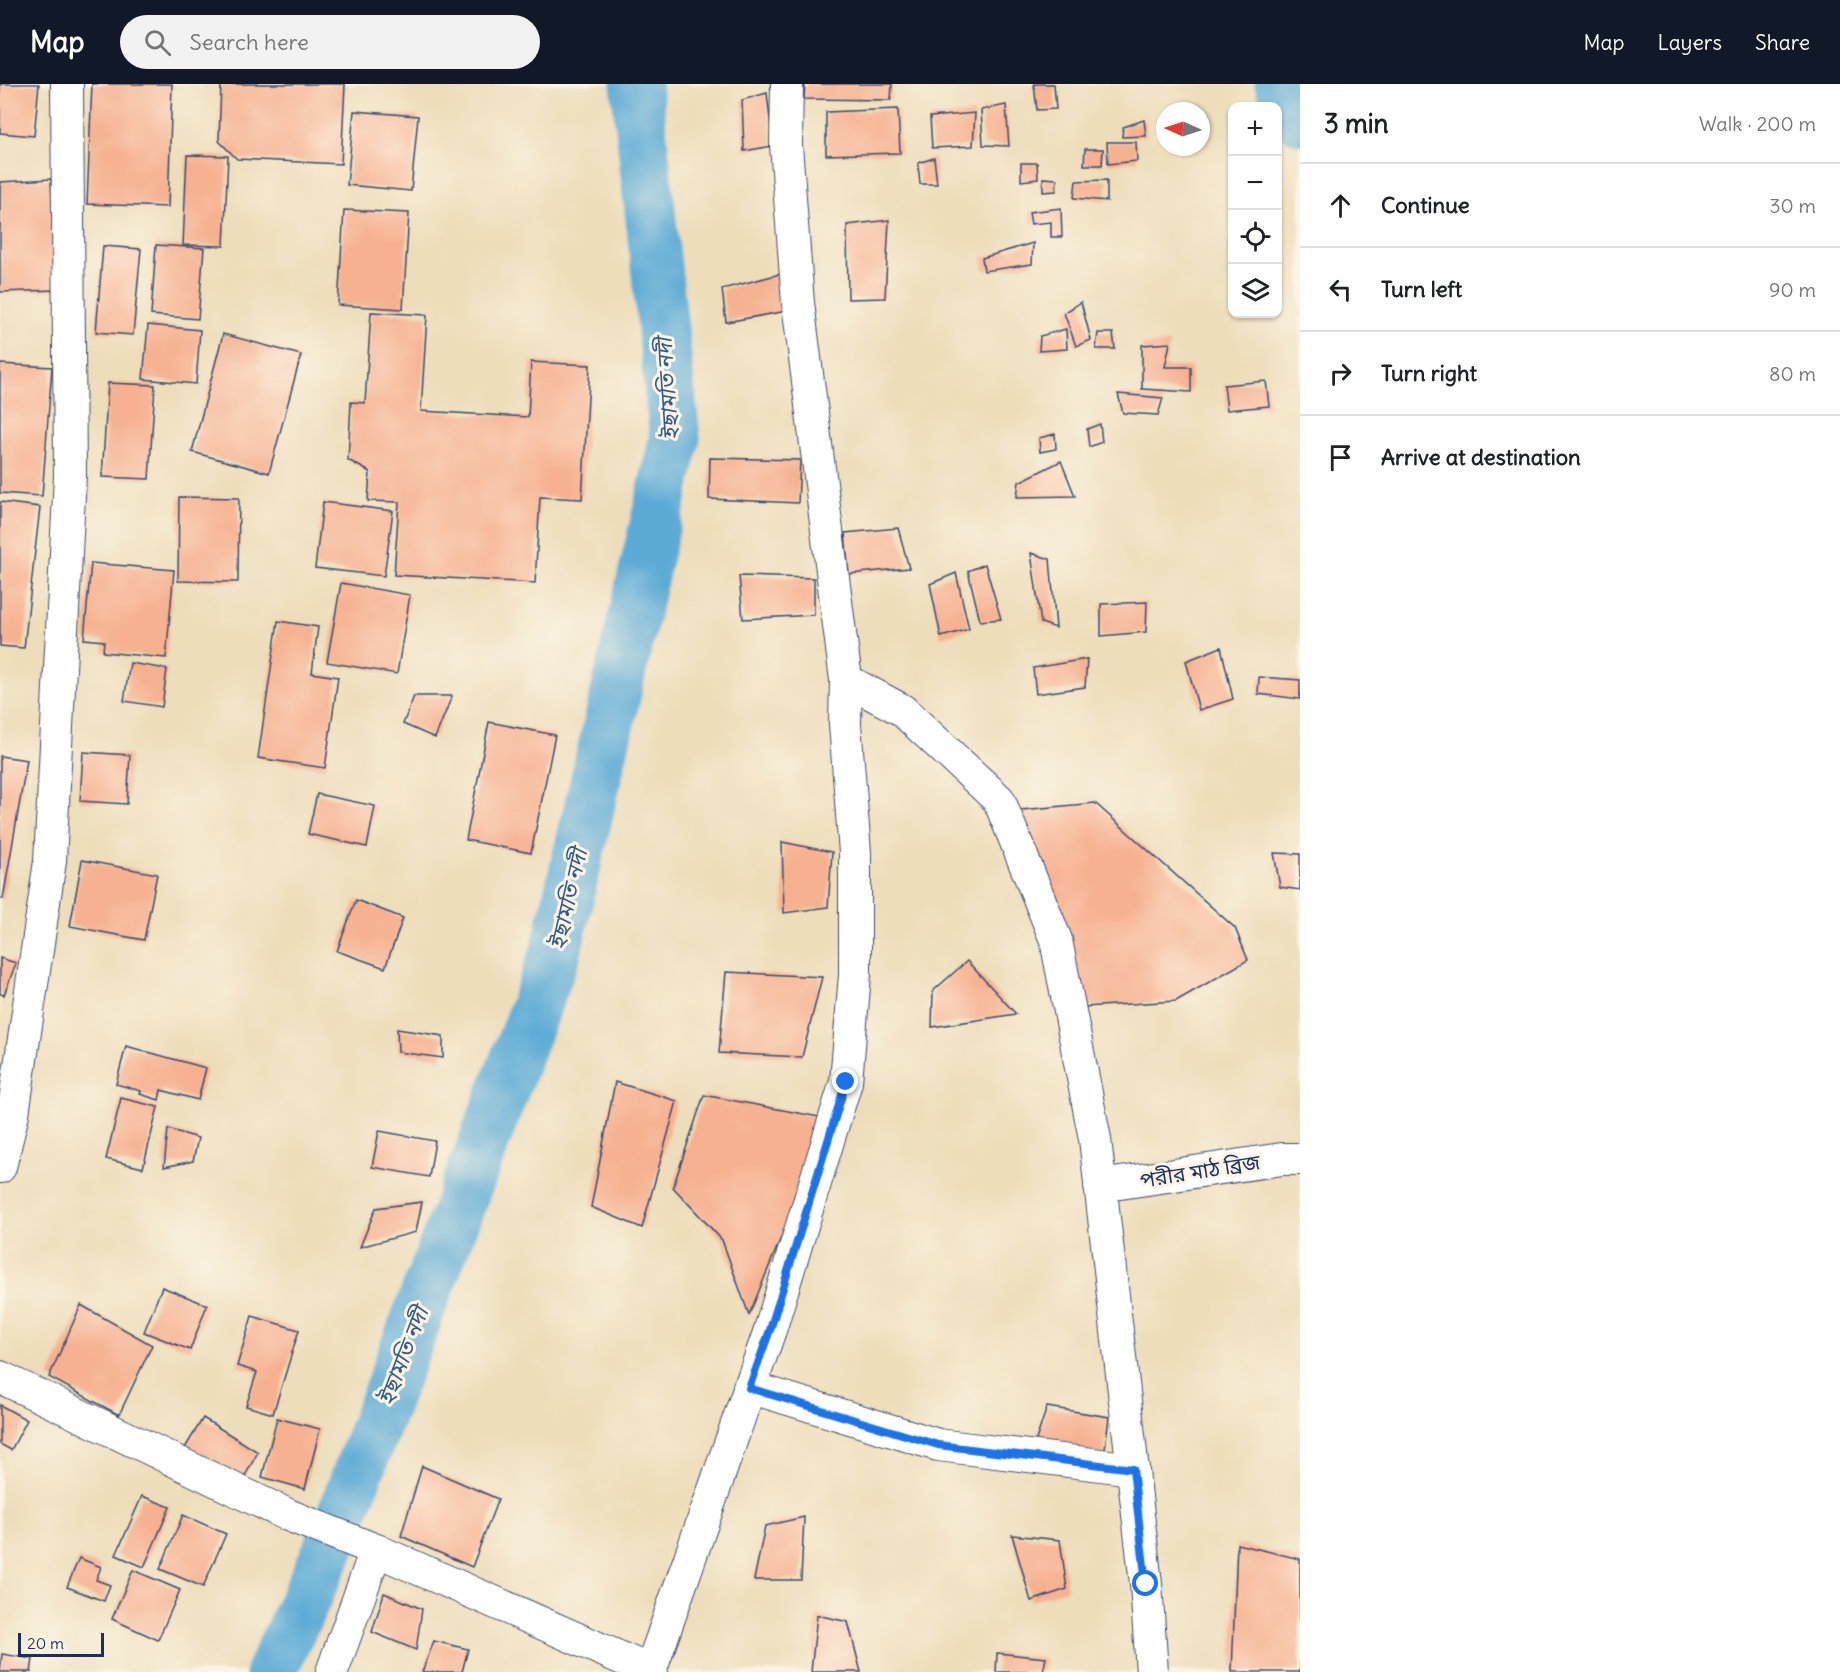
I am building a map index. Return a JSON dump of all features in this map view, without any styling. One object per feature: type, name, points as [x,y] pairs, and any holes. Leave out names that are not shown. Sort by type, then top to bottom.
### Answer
[{"type":"street","points":[[0,1167],[6,1110],[51,850],[70,476],[67,84]]},
{"type":"street","points":[[0,1377],[288,1515],[375,1550],[650,1672],[770,1330],[846,1082],[855,952],[855,853],[845,724],[846,680],[798,303],[786,144],[787,84]]},
{"type":"street","points":[[846,680],[902,710],[999,800],[1056,940],[1095,1139],[1146,1584],[1152,1672]]},
{"type":"street","name":"পরীর মাঠ ব্রিজ","points":[[1100,1186],[1282,1159],[1300,1159]]},
{"type":"street","points":[[749,1388],[938,1445],[1133,1469]]},
{"type":"street","points":[[332,1672],[375,1550]]},
{"type":"building","points":[[0,84],[39,84],[34,136],[0,133]]},
{"type":"building","points":[[92,84],[172,84],[168,207],[87,204]]},
{"type":"building","points":[[221,84],[345,84],[341,164],[237,159],[219,141]]},
{"type":"building","points":[[805,84],[892,84],[891,100],[804,99]]},
{"type":"building","points":[[1034,84],[1054,84],[1056,109],[1037,110]]},
{"type":"building","points":[[767,93],[773,146],[744,151],[742,100]]},
{"type":"building","points":[[1006,105],[1009,146],[983,145],[981,110]]},
{"type":"building","points":[[898,109],[900,153],[826,155],[826,112]]},
{"type":"building","points":[[354,111],[418,116],[411,191],[347,185]]},
{"type":"building","points":[[975,113],[973,146],[932,148],[930,117]]},
{"type":"building","points":[[1144,120],[1146,136],[1122,137],[1123,127]]},
{"type":"building","points":[[1107,142],[1136,142],[1137,161],[1108,164]]},
{"type":"building","points":[[1085,149],[1103,149],[1102,165],[1084,165]]},
{"type":"building","points":[[187,155],[228,156],[224,246],[183,245]]},
{"type":"building","points":[[934,158],[937,184],[920,184],[918,163]]},
{"type":"building","points":[[1021,163],[1037,163],[1038,179],[1021,181]]},
{"type":"building","points":[[1043,178],[1057,179],[1056,191],[1043,192]]},
{"type":"building","points":[[51,179],[56,290],[0,292],[0,182]]},
{"type":"building","points":[[1107,180],[1107,201],[1074,198],[1076,181]]},
{"type":"building","points":[[1061,208],[1062,237],[1051,237],[1051,222],[1031,224],[1029,212]]},
{"type":"building","points":[[344,210],[409,213],[403,309],[338,305]]},
{"type":"building","points":[[889,220],[885,298],[848,299],[847,225]]},
{"type":"building","points":[[1033,243],[1032,264],[984,271],[982,258]]},
{"type":"building","points":[[156,245],[204,248],[198,319],[151,315]]},
{"type":"building","points":[[103,246],[141,249],[133,335],[96,332]]},
{"type":"building","points":[[788,272],[787,311],[726,322],[722,289]]},
{"type":"building","points":[[1081,302],[1091,340],[1076,346],[1064,313]]},
{"type":"building","points":[[371,312],[427,315],[421,411],[528,417],[531,362],[590,365],[582,499],[540,497],[535,583],[394,575],[399,502],[368,501],[370,472],[348,460],[351,402],[365,403]]},
{"type":"building","points":[[148,325],[200,330],[196,384],[143,379]]},
{"type":"building","points":[[1066,329],[1067,349],[1039,351],[1040,336]]},
{"type":"building","points":[[1098,333],[1113,333],[1115,349],[1096,349]]},
{"type":"building","points":[[223,334],[301,355],[269,473],[192,452]]},
{"type":"building","points":[[1170,343],[1165,367],[1191,367],[1191,392],[1142,389],[1142,345]]},
{"type":"building","points":[[0,364],[52,367],[42,496],[0,493]]},
{"type":"building","points":[[1266,381],[1269,406],[1227,410],[1224,385]]},
{"type":"building","points":[[108,383],[155,385],[149,479],[102,477]]},
{"type":"building","points":[[1118,394],[1163,398],[1158,415],[1123,413]]},
{"type":"building","points":[[1100,424],[1102,442],[1089,447],[1087,429]]},
{"type":"building","points":[[1055,434],[1056,449],[1040,452],[1039,438]]},
{"type":"building","points":[[710,458],[800,460],[798,503],[709,499]]},
{"type":"building","points":[[1061,461],[1075,496],[1017,497],[1019,482]]},
{"type":"building","points":[[179,497],[239,498],[238,582],[178,581]]},
{"type":"building","points":[[0,502],[40,507],[24,648],[0,646]]},
{"type":"building","points":[[323,502],[393,511],[384,576],[315,568]]},
{"type":"building","points":[[898,528],[909,568],[849,574],[845,533]]},
{"type":"building","points":[[1031,553],[1050,559],[1056,628],[1041,623]]},
{"type":"building","points":[[91,563],[174,570],[166,658],[103,652],[104,641],[84,639]]},
{"type":"building","points":[[985,564],[1001,619],[980,621],[968,571]]},
{"type":"building","points":[[956,573],[969,629],[941,637],[930,584]]},
{"type":"building","points":[[739,576],[814,578],[814,615],[743,619]]},
{"type":"building","points":[[341,583],[410,595],[397,674],[327,662]]},
{"type":"building","points":[[1147,602],[1146,632],[1101,636],[1101,604]]},
{"type":"building","points":[[278,621],[318,627],[312,673],[338,677],[325,768],[258,758]]},
{"type":"building","points":[[1221,647],[1233,699],[1199,710],[1186,661]]},
{"type":"building","points":[[1087,659],[1085,687],[1036,694],[1033,668]]},
{"type":"building","points":[[130,663],[167,669],[162,707],[124,701]]},
{"type":"building","points":[[1259,677],[1300,680],[1300,699],[1258,694]]},
{"type":"building","points":[[414,696],[452,696],[435,738],[403,724]]},
{"type":"building","points":[[489,722],[555,735],[531,853],[466,840]]},
{"type":"building","points":[[83,752],[130,755],[127,804],[80,801]]},
{"type":"building","points":[[0,756],[27,760],[3,899],[0,899]]},
{"type":"building","points":[[317,794],[375,806],[367,847],[308,834]]},
{"type":"building","points":[[1095,803],[1235,928],[1248,960],[1176,1001],[1084,1007],[1011,811]]},
{"type":"building","points":[[782,842],[832,852],[828,907],[784,913]]},
{"type":"building","points":[[1274,853],[1300,854],[1300,890],[1280,887]]},
{"type":"building","points":[[82,860],[157,874],[144,940],[70,926]]},
{"type":"building","points":[[356,900],[403,918],[385,968],[337,951]]},
{"type":"building","points":[[0,958],[16,963],[4,995],[0,994]]},
{"type":"building","points":[[967,961],[1016,1014],[932,1027],[933,991]]},
{"type":"building","points":[[726,972],[822,977],[802,1057],[719,1053]]},
{"type":"building","points":[[397,1029],[443,1036],[443,1058],[398,1052]]},
{"type":"building","points":[[126,1046],[206,1068],[198,1100],[161,1090],[159,1100],[140,1094],[141,1091],[116,1084]]},
{"type":"building","points":[[615,1082],[677,1101],[642,1228],[591,1207]]},
{"type":"building","points":[[704,1095],[830,1119],[749,1315],[722,1240],[673,1187]]},
{"type":"building","points":[[121,1098],[158,1107],[143,1168],[106,1159]]},
{"type":"building","points":[[168,1129],[198,1138],[193,1161],[164,1167]]},
{"type":"building","points":[[379,1131],[435,1141],[429,1177],[372,1167]]},
{"type":"building","points":[[422,1202],[416,1232],[360,1247],[376,1208]]},
{"type":"building","points":[[162,1287],[207,1305],[190,1350],[144,1332]]},
{"type":"building","points":[[81,1305],[152,1345],[119,1415],[49,1377]]},
{"type":"building","points":[[252,1316],[299,1330],[273,1414],[246,1406],[257,1372],[237,1366]]},
{"type":"building","points":[[0,1405],[27,1420],[11,1450],[0,1444]]},
{"type":"building","points":[[1047,1407],[1109,1417],[1104,1457],[1035,1443]]},
{"type":"building","points":[[203,1418],[258,1452],[241,1483],[182,1453]]},
{"type":"building","points":[[277,1418],[320,1429],[305,1489],[262,1477]]},
{"type":"building","points":[[422,1466],[498,1499],[472,1567],[401,1536]]},
{"type":"building","points":[[142,1496],[170,1507],[144,1567],[116,1555]]},
{"type":"building","points":[[183,1515],[226,1534],[203,1587],[160,1569]]},
{"type":"building","points":[[804,1517],[801,1580],[754,1580],[765,1526]]},
{"type":"building","points":[[1012,1535],[1060,1540],[1067,1589],[1031,1601]]},
{"type":"building","points":[[1237,1544],[1300,1559],[1300,1672],[1232,1672]]},
{"type":"building","points":[[79,1558],[101,1567],[96,1580],[110,1585],[104,1601],[67,1587]]},
{"type":"building","points":[[133,1570],[180,1590],[158,1640],[112,1619]]},
{"type":"building","points":[[384,1593],[422,1609],[416,1650],[372,1632]]},
{"type":"building","points":[[817,1615],[848,1622],[861,1672],[811,1672]]},
{"type":"building","points":[[434,1641],[468,1649],[462,1672],[422,1672]]},
{"type":"building","points":[[997,1653],[1046,1658],[1043,1672],[996,1672]]},
{"type":"building","points":[[2,1654],[33,1659],[31,1672],[0,1672]]},
{"type":"waterway","name":"ইছামতি নদী","points":[[271,1672],[328,1551],[555,955],[675,438],[636,84]]},
{"type":"waterway","name":"ইছামতি নদী","points":[[1280,84],[1300,119]]},
{"type":"route","points":[[846,1082],[770,1330],[749,1388],[938,1445],[1133,1469],[1146,1584]]}]
